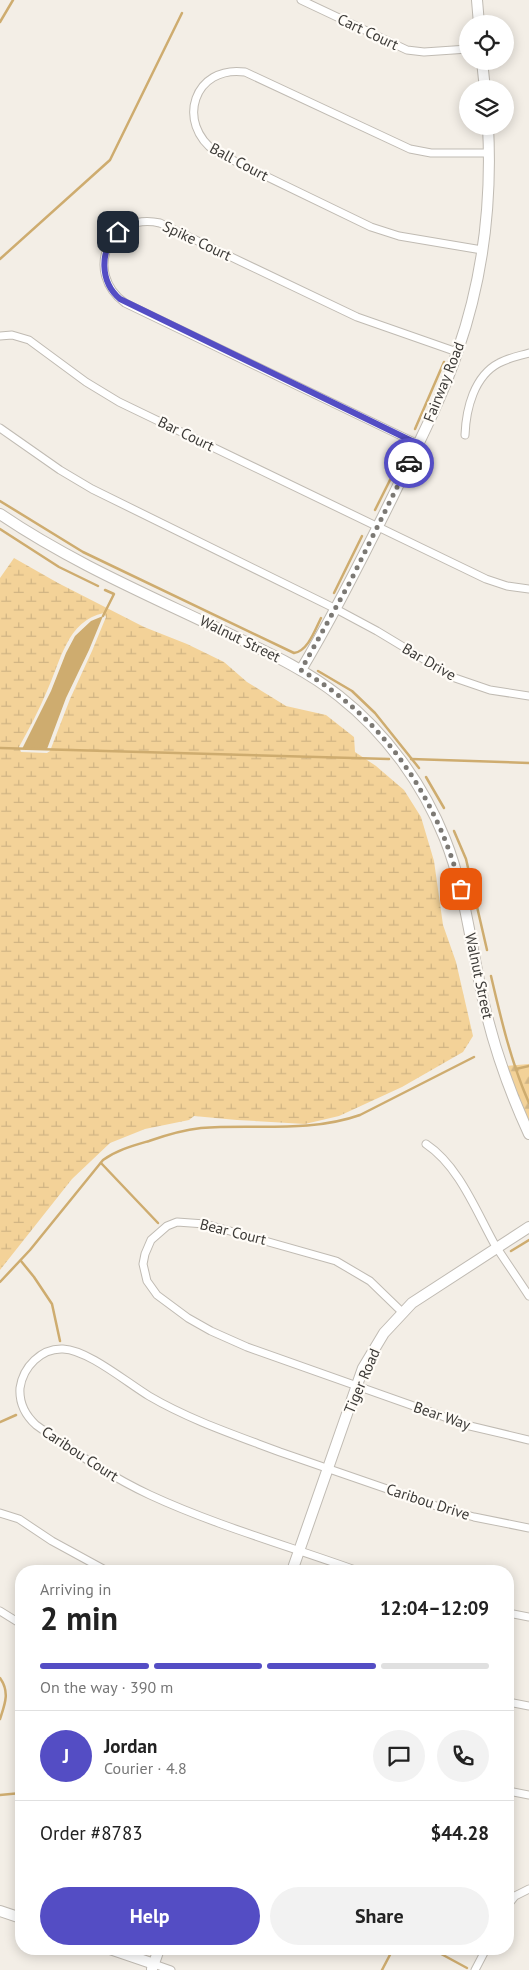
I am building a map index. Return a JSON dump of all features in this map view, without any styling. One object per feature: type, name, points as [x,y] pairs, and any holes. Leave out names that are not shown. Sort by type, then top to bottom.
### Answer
[{"type":"street","name":"Cart Court","points":[[301,0],[407,50],[424,52],[459,50]]},
{"type":"street","points":[[477,0],[478,15]]},
{"type":"street","name":"Ball Court","points":[[482,250],[399,236],[371,228],[216,152],[202,140],[197,132],[193,120],[193,107],[200,90],[213,77],[231,71],[245,72],[410,149],[431,153],[489,153]]},
{"type":"street","name":"Fairway Road","points":[[301,670],[336,609],[378,526],[440,396],[457,352],[474,295],[482,250],[488,201],[488,135]]},
{"type":"street","name":"Spike Court","points":[[418,444],[125,302],[112,292],[105,277],[104,266],[108,244],[118,232],[131,224],[145,222],[160,224],[349,314],[457,352]]},
{"type":"street","name":"Bar Court","points":[[0,336],[12,335],[29,340],[86,382],[119,402],[378,526]]},
{"type":"street","points":[[465,435],[468,408],[484,376],[499,362],[529,353]]},
{"type":"street","points":[[0,428],[60,470],[114,501],[336,609]]},
{"type":"street","name":"Walnut Street","points":[[0,514],[32,535],[81,562],[301,670],[340,696],[382,737],[412,776],[436,819],[458,879],[492,1034],[509,1088],[529,1134]]},
{"type":"street","points":[[378,526],[486,579],[507,586],[529,589]]},
{"type":"street","name":"Bar Drive","points":[[336,609],[456,678],[490,690],[529,696]]},
{"type":"street","points":[[426,1144],[437,1151],[451,1166],[497,1247],[529,1296]]},
{"type":"street","name":"Bear Court","points":[[357,1386],[235,1342],[188,1318],[160,1298],[151,1288],[144,1272],[144,1254],[151,1240],[167,1226],[177,1222],[190,1222],[205,1224],[324,1256],[360,1273],[402,1312]]},
{"type":"street","name":"Tiger Road","points":[[294,1565],[357,1386],[373,1350],[390,1324],[412,1303],[529,1227]]},
{"type":"street","name":"Caribou Court","points":[[300,1550],[176,1506],[126,1483],[100,1468],[32,1421],[25,1412],[21,1402],[22,1380],[29,1366],[44,1353],[58,1349],[71,1350],[87,1356],[141,1391],[189,1418],[328,1468]]},
{"type":"street","name":"Bear Way","points":[[357,1386],[470,1426],[529,1440]]},
{"type":"street","name":"Caribou Drive","points":[[328,1468],[445,1509],[482,1519],[529,1528]]},
{"type":"street","points":[[0,1513],[19,1519],[60,1546],[96,1565]]},
{"type":"street","points":[[300,1550],[341,1565]]},
{"type":"street","points":[[0,1611],[15,1620]]},
{"type":"street","points":[[514,1614],[529,1617]]},
{"type":"street","points":[[514,1703],[529,1706]]},
{"type":"street","points":[[514,1792],[529,1795]]},
{"type":"street","points":[[514,1898],[529,1889]]},
{"type":"street","points":[[0,1911],[15,1916]]},
{"type":"street","points":[[124,1955],[153,1967],[171,1970]]},
{"type":"street","points":[[153,1967],[157,1955]]},
{"type":"street","points":[[475,1970],[483,1955]]},
{"type":"green space","points":[[14,558],[144,627],[187,644],[224,662],[247,682],[286,706],[326,715],[354,737],[355,752],[376,766],[404,790],[421,817],[434,861],[443,925],[456,962],[473,1036],[463,1052],[402,1087],[339,1116],[305,1124],[194,1116],[189,1120],[145,1129],[110,1143],[72,1179],[0,1270],[0,578]],"holes":[[[104,613],[106,617],[70,699],[50,751],[47,753],[21,752],[19,747],[41,705],[66,644],[81,624],[91,617]]]},
{"type":"green space","points":[[529,1064],[529,1124],[506,1066]]},
{"type":"shaded area","points":[[103,616],[66,698],[47,749],[22,749],[51,691],[75,636],[91,621]]},
{"type":"waterway","points":[[0,22],[13,0]]},
{"type":"waterway","points":[[0,259],[110,160],[182,13]]},
{"type":"waterway","points":[[415,429],[444,362]]},
{"type":"waterway","points":[[375,510],[403,454]]},
{"type":"waterway","points":[[0,501],[83,552],[294,653],[307,644],[321,618]]},
{"type":"waterway","points":[[0,529],[59,567],[98,586]]},
{"type":"waterway","points":[[334,593],[362,536]]},
{"type":"waterway","points":[[103,616],[114,594],[105,590]]},
{"type":"waterway","points":[[318,671],[352,691],[375,713],[419,768]]},
{"type":"waterway","points":[[0,748],[389,759]]},
{"type":"waterway","points":[[411,759],[529,763]]},
{"type":"waterway","points":[[426,777],[444,808]]},
{"type":"waterway","points":[[454,831],[466,859],[487,950]]},
{"type":"waterway","points":[[491,976],[512,1056],[529,1103]]},
{"type":"waterway","points":[[0,1282],[30,1250],[103,1160],[114,1154],[181,1131],[194,1129],[301,1126],[341,1121],[360,1115],[474,1057]]},
{"type":"waterway","points":[[516,1069],[529,1066]]},
{"type":"waterway","points":[[101,1163],[158,1223]]},
{"type":"waterway","points":[[511,1251],[529,1240]]},
{"type":"waterway","points":[[21,1261],[52,1304],[60,1341]]},
{"type":"waterway","points":[[0,1422],[16,1415]]},
{"type":"waterway","points":[[0,1678],[6,1693],[0,1719]]},
{"type":"waterway","points":[[0,1795],[15,1794]]},
{"type":"waterway","points":[[382,1970],[390,1955]]},
{"type":"waterway","points":[[443,1955],[467,1968]]},
{"type":"way so far","points":[[409,463],[336,609],[301,670],[340,696],[362,716],[401,760],[425,797],[436,819],[445,839],[461,889]]},
{"type":"route","points":[[118,232],[108,244],[104,266],[107,282],[116,296],[418,444],[409,463]]}]
